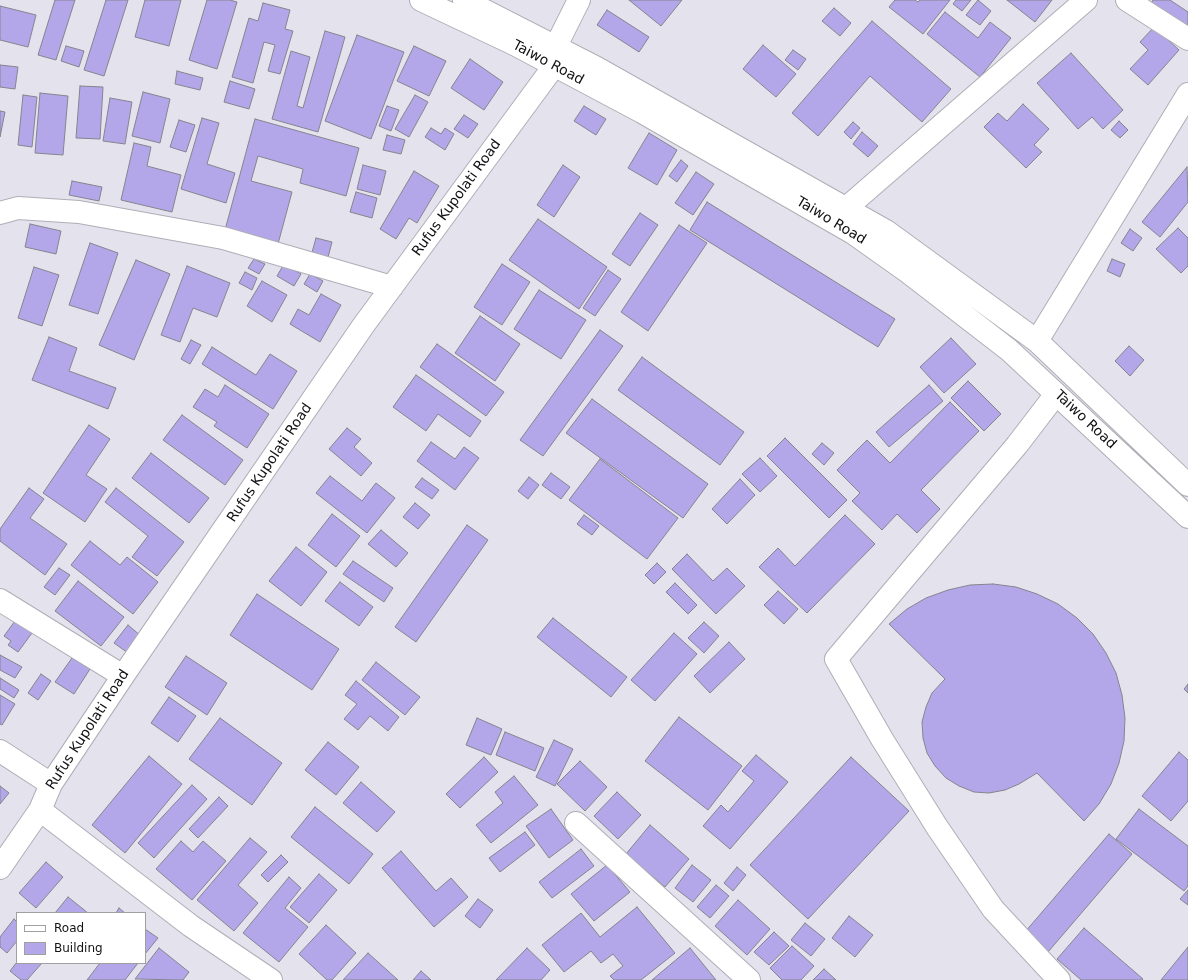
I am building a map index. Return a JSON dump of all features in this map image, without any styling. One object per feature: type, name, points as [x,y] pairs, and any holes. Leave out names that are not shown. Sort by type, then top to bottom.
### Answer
[{"type":"street","name":"Taiwo Road","points":[[421,0],[514,44],[555,56],[671,109],[886,231],[1037,342],[1188,485]]},
{"type":"street","name":"Taiwo Road","points":[[464,0],[642,112],[853,233],[908,272],[1009,350],[1188,517]]},
{"type":"street","name":"Rufus Kupolati Road","points":[[0,868],[40,810],[51,784],[123,676],[363,326],[555,56],[579,0]]},
{"type":"street","points":[[846,208],[1086,0]]},
{"type":"street","points":[[1126,0],[1188,39]]},
{"type":"street","points":[[1037,342],[1188,94]]},
{"type":"street","points":[[0,213],[18,208],[79,212],[223,238],[392,287]]},
{"type":"street","points":[[1056,394],[1017,445],[836,659],[882,739],[937,827],[989,903],[1059,980]]},
{"type":"street","points":[[0,600],[123,676]]},
{"type":"street","points":[[0,751],[51,784]]},
{"type":"street","points":[[40,810],[191,926],[270,980]]},
{"type":"street","points":[[576,824],[749,980]]},
{"type":"building","points":[[55,0],[75,0],[56,60],[38,55]]},
{"type":"building","points":[[106,0],[128,0],[104,76],[84,70]]},
{"type":"building","points":[[145,0],[181,0],[169,46],[135,37]]},
{"type":"building","points":[[207,0],[230,0],[237,2],[217,69],[189,60]]},
{"type":"building","points":[[629,0],[682,0],[661,26]]},
{"type":"building","points":[[895,0],[915,0],[918,2],[920,0],[950,0],[923,34],[889,7]]},
{"type":"building","points":[[956,0],[971,0],[962,11],[953,4]]},
{"type":"building","points":[[978,0],[991,11],[980,25],[966,15]]},
{"type":"building","points":[[1007,0],[1052,0],[1035,22]]},
{"type":"building","points":[[1153,0],[1170,0],[1188,12],[1188,29],[1150,5]]},
{"type":"building","points":[[263,3],[290,10],[285,29],[293,31],[280,74],[268,71],[275,45],[264,42],[253,83],[232,77],[249,18],[258,21]]},
{"type":"building","points":[[0,6],[36,15],[28,47],[0,40]]},
{"type":"building","points":[[834,8],[851,23],[840,36],[822,21]]},
{"type":"building","points":[[607,10],[649,37],[639,52],[597,25]]},
{"type":"building","points":[[945,12],[978,38],[990,22],[1011,38],[980,77],[927,34]]},
{"type":"building","points":[[872,21],[951,89],[922,122],[870,76],[818,136],[792,113]]},
{"type":"building","points":[[1154,27],[1179,50],[1148,85],[1130,69],[1148,50],[1140,42]]},
{"type":"building","points":[[325,31],[345,37],[318,132],[272,119],[291,51],[310,57],[297,106],[303,108]]},
{"type":"building","points":[[357,35],[404,52],[371,139],[325,121]]},
{"type":"building","points":[[763,45],[796,74],[776,97],[743,69]]},
{"type":"building","points":[[66,46],[84,51],[79,67],[61,61]]},
{"type":"building","points":[[414,46],[446,61],[429,96],[397,81]]},
{"type":"building","points":[[793,50],[806,59],[798,70],[785,60]]},
{"type":"building","points":[[1071,53],[1123,110],[1103,129],[1092,117],[1078,129],[1037,83]]},
{"type":"building","points":[[470,59],[503,82],[484,110],[451,88]]},
{"type":"building","points":[[0,65],[18,67],[15,89],[0,87]]},
{"type":"building","points":[[177,71],[203,78],[200,90],[175,84]]},
{"type":"building","points":[[230,81],[255,89],[249,109],[224,102]]},
{"type":"building","points":[[80,86],[103,87],[100,139],[76,138]]},
{"type":"building","points":[[143,92],[170,99],[160,143],[132,136]]},
{"type":"building","points":[[40,93],[68,96],[63,155],[35,153]]},
{"type":"building","points":[[23,95],[37,97],[32,147],[18,145]]},
{"type":"building","points":[[415,95],[428,102],[409,137],[395,129]]},
{"type":"building","points":[[110,98],[132,102],[125,144],[103,141]]},
{"type":"building","points":[[1023,104],[1049,129],[1034,145],[1042,152],[1026,168],[984,127],[998,113],[1007,121]]},
{"type":"building","points":[[387,106],[399,110],[391,131],[379,126]]},
{"type":"building","points":[[584,106],[606,119],[596,135],[574,121]]},
{"type":"building","points":[[0,111],[5,112],[0,137]]},
{"type":"building","points":[[464,115],[478,124],[468,138],[454,129]]},
{"type":"building","points":[[202,118],[219,123],[207,164],[235,173],[226,203],[181,189]]},
{"type":"building","points":[[255,119],[359,148],[346,196],[300,183],[303,169],[258,156],[251,181],[292,192],[278,244],[225,230]]},
{"type":"building","points":[[179,120],[195,125],[186,152],[170,147]]},
{"type":"building","points":[[1119,121],[1128,130],[1120,138],[1111,130]]},
{"type":"building","points":[[853,122],[860,128],[851,139],[844,132]]},
{"type":"building","points":[[431,128],[441,134],[445,128],[454,134],[445,150],[425,137]]},
{"type":"building","points":[[862,132],[878,146],[868,157],[853,144]]},
{"type":"building","points":[[649,133],[677,150],[657,185],[628,168]]},
{"type":"building","points":[[387,135],[405,140],[401,154],[383,150]]},
{"type":"building","points":[[134,143],[151,147],[147,166],[181,175],[172,212],[121,200]]},
{"type":"building","points":[[681,160],[688,166],[677,182],[669,176]]},
{"type":"building","points":[[363,165],[386,171],[380,195],[357,189]]},
{"type":"building","points":[[563,165],[580,177],[554,217],[537,205]]},
{"type":"building","points":[[1187,167],[1188,202],[1160,237],[1142,222]]},
{"type":"building","points":[[414,171],[439,186],[417,223],[409,218],[396,239],[380,229]]},
{"type":"building","points":[[696,172],[714,184],[693,215],[675,203]]},
{"type":"building","points":[[72,181],[102,187],[99,201],[69,195]]},
{"type":"building","points":[[356,192],[377,198],[372,218],[350,212]]},
{"type":"building","points":[[707,202],[895,319],[878,347],[690,230]]},
{"type":"building","points":[[640,213],[658,225],[630,266],[612,254]]},
{"type":"building","points":[[538,219],[607,267],[579,309],[509,260]]},
{"type":"building","points":[[30,224],[61,231],[56,254],[25,247]]},
{"type":"building","points":[[679,225],[707,243],[648,331],[621,312]]},
{"type":"building","points":[[1178,228],[1188,238],[1188,266],[1181,273],[1156,249]]},
{"type":"building","points":[[1130,229],[1142,238],[1133,251],[1121,243]]},
{"type":"building","points":[[316,238],[332,242],[327,261],[311,256]]},
{"type":"building","points":[[90,243],[118,253],[98,314],[69,305]]},
{"type":"building","points":[[254,259],[265,264],[259,274],[248,268]]},
{"type":"building","points":[[1112,259],[1125,264],[1120,277],[1107,271]]},
{"type":"building","points":[[136,260],[170,274],[134,360],[99,345]]},
{"type":"building","points":[[284,264],[301,274],[294,286],[277,276]]},
{"type":"building","points":[[502,264],[530,282],[502,325],[474,307]]},
{"type":"building","points":[[187,266],[230,283],[217,317],[193,308],[180,342],[161,335]]},
{"type":"building","points":[[34,267],[59,275],[42,326],[18,318]]},
{"type":"building","points":[[608,270],[621,279],[595,316],[583,308]]},
{"type":"building","points":[[245,272],[257,278],[252,290],[239,283]]},
{"type":"building","points":[[310,274],[323,281],[317,292],[304,284]]},
{"type":"building","points":[[262,281],[287,295],[272,322],[247,306]]},
{"type":"building","points":[[539,290],[586,320],[561,359],[514,329]]},
{"type":"building","points":[[321,294],[341,305],[320,342],[290,324],[298,309],[309,315]]},
{"type":"building","points":[[480,316],[520,344],[495,381],[455,353]]},
{"type":"building","points":[[600,330],[623,346],[543,456],[520,440]]},
{"type":"building","points":[[49,337],[77,348],[69,371],[116,388],[108,409],[32,380]]},
{"type":"building","points":[[951,338],[976,364],[944,393],[920,367]]},
{"type":"building","points":[[191,340],[201,345],[190,364],[181,359]]},
{"type":"building","points":[[437,344],[504,392],[486,416],[420,367]]},
{"type":"building","points":[[1129,346],[1144,360],[1130,376],[1115,361]]},
{"type":"building","points":[[212,347],[256,375],[270,354],[297,371],[273,409],[202,364]]},
{"type":"building","points":[[642,357],[744,432],[720,465],[618,390]]},
{"type":"building","points":[[416,375],[481,421],[470,437],[438,414],[426,431],[393,407]]},
{"type":"building","points":[[968,381],[1001,414],[984,431],[951,398]]},
{"type":"building","points":[[225,385],[269,414],[247,448],[214,426],[217,422],[193,407],[205,389],[218,397]]},
{"type":"building","points":[[929,385],[943,401],[889,447],[876,432]]},
{"type":"building","points":[[592,399],[708,484],[683,518],[566,433]]},
{"type":"building","points":[[950,402],[979,431],[921,490],[940,509],[917,533],[897,514],[882,530],[852,501],[860,493],[837,470],[867,440],[890,463]]},
{"type":"building","points":[[182,415],[243,460],[225,485],[163,440]]},
{"type":"building","points":[[89,425],[110,439],[86,475],[107,489],[85,522],[43,493]]},
{"type":"building","points":[[347,428],[361,439],[354,447],[372,463],[361,476],[329,449]]},
{"type":"building","points":[[785,438],[847,500],[829,518],[767,456]]},
{"type":"building","points":[[431,442],[455,459],[464,447],[479,458],[455,490],[417,461]]},
{"type":"building","points":[[822,443],[834,453],[824,465],[812,454]]},
{"type":"building","points":[[151,453],[209,498],[189,523],[132,478]]},
{"type":"building","points":[[760,458],[777,476],[760,492],[742,474]]},
{"type":"building","points":[[600,459],[678,518],[647,559],[569,500]]},
{"type":"building","points":[[551,473],[570,487],[561,499],[542,485]]},
{"type":"building","points":[[330,476],[362,501],[376,483],[395,498],[367,533],[316,493]]},
{"type":"building","points":[[529,477],[539,485],[528,499],[518,491]]},
{"type":"building","points":[[422,478],[439,490],[432,499],[415,487]]},
{"type":"building","points":[[740,479],[755,495],[727,524],[712,509]]},
{"type":"building","points":[[29,488],[44,499],[30,518],[67,544],[45,575],[0,541],[0,529]]},
{"type":"building","points":[[116,488],[184,542],[157,576],[132,557],[148,536],[105,502]]},
{"type":"building","points":[[415,503],[430,515],[418,529],[403,517]]},
{"type":"building","points":[[332,514],[360,536],[336,567],[308,545]]},
{"type":"building","points":[[584,515],[599,526],[592,535],[577,524]]},
{"type":"building","points":[[845,515],[875,544],[807,613],[759,567],[778,548],[795,566]]},
{"type":"building","points":[[467,525],[488,540],[416,642],[395,627]]},
{"type":"building","points":[[381,530],[408,553],[396,567],[368,544]]},
{"type":"building","points":[[90,541],[120,565],[127,557],[158,582],[133,614],[71,565]]},
{"type":"building","points":[[296,547],[327,572],[301,606],[269,581]]},
{"type":"building","points":[[687,554],[713,581],[727,568],[745,586],[716,614],[672,569]]},
{"type":"building","points":[[353,561],[393,588],[384,602],[343,574]]},
{"type":"building","points":[[657,563],[666,572],[654,584],[645,575]]},
{"type":"building","points":[[59,568],[70,575],[55,595],[44,587]]},
{"type":"building","points":[[78,581],[124,617],[101,646],[55,611]]},
{"type":"building","points":[[340,582],[373,607],[359,626],[325,601]]},
{"type":"building","points":[[675,583],[697,605],[688,614],[666,592]]},
{"type":"building","points":[[993,584],[1016,587],[1037,594],[1058,604],[1077,618],[1093,634],[1106,653],[1116,673],[1122,695],[1125,718],[1124,741],[1119,763],[1111,784],[1099,804],[1084,821],[1037,773],[1019,784],[1005,790],[989,793],[974,792],[959,786],[946,778],[935,766],[927,753],[923,738],[922,722],[932,693],[945,679],[889,624],[907,609],[926,598],[948,590],[970,585]]},
{"type":"building","points":[[778,591],[798,609],[784,624],[764,605]]},
{"type":"building","points":[[257,594],[339,649],[312,690],[230,635]]},
{"type":"building","points":[[553,618],[627,677],[611,697],[537,637]]},
{"type":"building","points":[[15,621],[32,633],[18,652],[8,645],[11,641],[4,636]]},
{"type":"building","points":[[704,622],[719,636],[704,653],[688,638]]},
{"type":"building","points":[[128,625],[141,636],[128,653],[114,643]]},
{"type":"building","points":[[674,633],[697,654],[655,701],[631,680]]},
{"type":"building","points":[[729,642],[745,659],[710,693],[694,676]]},
{"type":"building","points":[[0,655],[22,667],[15,678],[0,670]]},
{"type":"building","points":[[186,656],[227,683],[207,715],[165,687]]},
{"type":"building","points":[[72,658],[90,669],[74,694],[55,682]]},
{"type":"building","points":[[376,662],[420,697],[405,715],[362,680]]},
{"type":"building","points":[[41,674],[51,681],[38,700],[28,693]]},
{"type":"building","points":[[0,678],[19,690],[14,698],[0,689]]},
{"type":"building","points":[[356,681],[399,717],[388,731],[370,716],[358,730],[344,719],[357,704],[345,695]]},
{"type":"building","points":[[1188,684],[1188,693],[1184,689]]},
{"type":"building","points":[[0,695],[15,704],[2,725],[0,724]]},
{"type":"building","points":[[169,697],[196,716],[178,742],[151,723]]},
{"type":"building","points":[[679,717],[742,766],[708,810],[645,761]]},
{"type":"building","points":[[220,718],[282,763],[252,805],[189,759]]},
{"type":"building","points":[[477,718],[502,729],[491,755],[466,745]]},
{"type":"building","points":[[505,732],[544,748],[535,771],[496,755]]},
{"type":"building","points":[[554,740],[573,749],[555,786],[536,777]]},
{"type":"building","points":[[328,742],[359,767],[336,795],[305,770]]},
{"type":"building","points":[[1179,752],[1188,760],[1188,801],[1171,821],[1142,796]]},
{"type":"building","points":[[756,755],[788,782],[730,849],[703,826],[721,805],[728,812],[754,781],[742,771]]},
{"type":"building","points":[[149,756],[182,784],[125,853],[92,825]]},
{"type":"building","points":[[484,757],[498,772],[460,808],[446,794]]},
{"type":"building","points":[[851,757],[909,811],[808,919],[750,865]]},
{"type":"building","points":[[580,761],[607,787],[585,811],[557,784]]},
{"type":"building","points":[[514,776],[538,805],[491,843],[476,825],[503,803],[495,792]]},
{"type":"building","points":[[361,782],[395,812],[377,832],[343,803]]},
{"type":"building","points":[[192,785],[207,799],[154,858],[138,843]]},
{"type":"building","points":[[0,786],[9,793],[0,804]]},
{"type":"building","points":[[617,792],[641,815],[618,839],[594,816]]},
{"type":"building","points":[[219,797],[228,806],[198,838],[189,829]]},
{"type":"building","points":[[315,807],[373,854],[349,884],[291,837]]},
{"type":"building","points":[[551,809],[573,840],[549,858],[526,826]]},
{"type":"building","points":[[1139,809],[1188,846],[1188,886],[1184,891],[1116,839]]},
{"type":"building","points":[[650,825],[689,859],[665,887],[626,854]]},
{"type":"building","points":[[525,832],[535,845],[500,872],[489,858]]},
{"type":"building","points":[[1109,834],[1132,854],[1048,952],[1025,932]]},
{"type":"building","points":[[250,838],[267,852],[238,885],[258,903],[234,931],[197,900]]},
{"type":"building","points":[[181,841],[193,852],[203,841],[226,861],[192,900],[156,869]]},
{"type":"building","points":[[581,849],[594,866],[552,898],[539,882]]},
{"type":"building","points":[[401,851],[436,891],[451,878],[468,897],[434,927],[382,868]]},
{"type":"building","points":[[281,855],[288,862],[268,882],[261,875]]},
{"type":"building","points":[[46,862],[63,877],[36,908],[19,893]]},
{"type":"building","points":[[607,865],[630,892],[594,921],[571,894]]},
{"type":"building","points":[[692,865],[711,880],[693,902],[675,888]]},
{"type":"building","points":[[737,867],[746,875],[733,891],[724,883]]},
{"type":"building","points":[[319,874],[337,890],[309,923],[290,907]]},
{"type":"building","points":[[289,877],[301,888],[285,908],[308,927],[279,962],[243,933]]},
{"type":"building","points":[[716,885],[729,896],[710,918],[697,907]]},
{"type":"building","points":[[1188,890],[1188,905],[1180,899]]},
{"type":"building","points":[[68,897],[87,912],[56,912]]},
{"type":"building","points":[[478,899],[493,910],[480,928],[465,916]]},
{"type":"building","points":[[738,900],[770,929],[747,955],[715,926]]},
{"type":"building","points":[[637,907],[675,953],[641,980],[614,980],[610,976],[623,966],[613,954],[601,963],[591,951],[564,972],[542,945],[581,913],[600,937]]},
{"type":"building","points":[[119,908],[124,912],[117,912]]},
{"type":"building","points":[[849,916],[873,935],[855,957],[832,938]]},
{"type":"building","points":[[14,919],[16,921],[16,942],[7,953],[0,947],[0,937]]},
{"type":"building","points":[[805,923],[825,939],[811,956],[791,940]]},
{"type":"building","points":[[326,925],[356,953],[332,980],[327,980],[299,954]]},
{"type":"building","points":[[1084,928],[1143,979],[1081,980],[1057,959]]},
{"type":"building","points":[[146,930],[158,938],[146,953]]},
{"type":"building","points":[[774,932],[789,946],[769,965],[754,952]]},
{"type":"building","points":[[792,946],[814,966],[801,980],[782,980],[770,968]]},
{"type":"building","points":[[1188,947],[1188,980],[1161,980]]},
{"type":"building","points":[[159,948],[189,972],[183,980],[135,979]]},
{"type":"building","points":[[527,948],[550,970],[541,980],[496,980]]},
{"type":"building","points":[[690,948],[716,980],[652,980]]},
{"type":"building","points":[[368,953],[398,980],[343,980]]},
{"type":"building","points":[[16,963],[41,964],[27,980],[21,980],[10,971]]},
{"type":"building","points":[[99,964],[137,964],[125,980],[87,980]]},
{"type":"building","points":[[824,969],[836,980],[813,980]]},
{"type":"building","points":[[421,971],[431,980],[413,980]]}]
